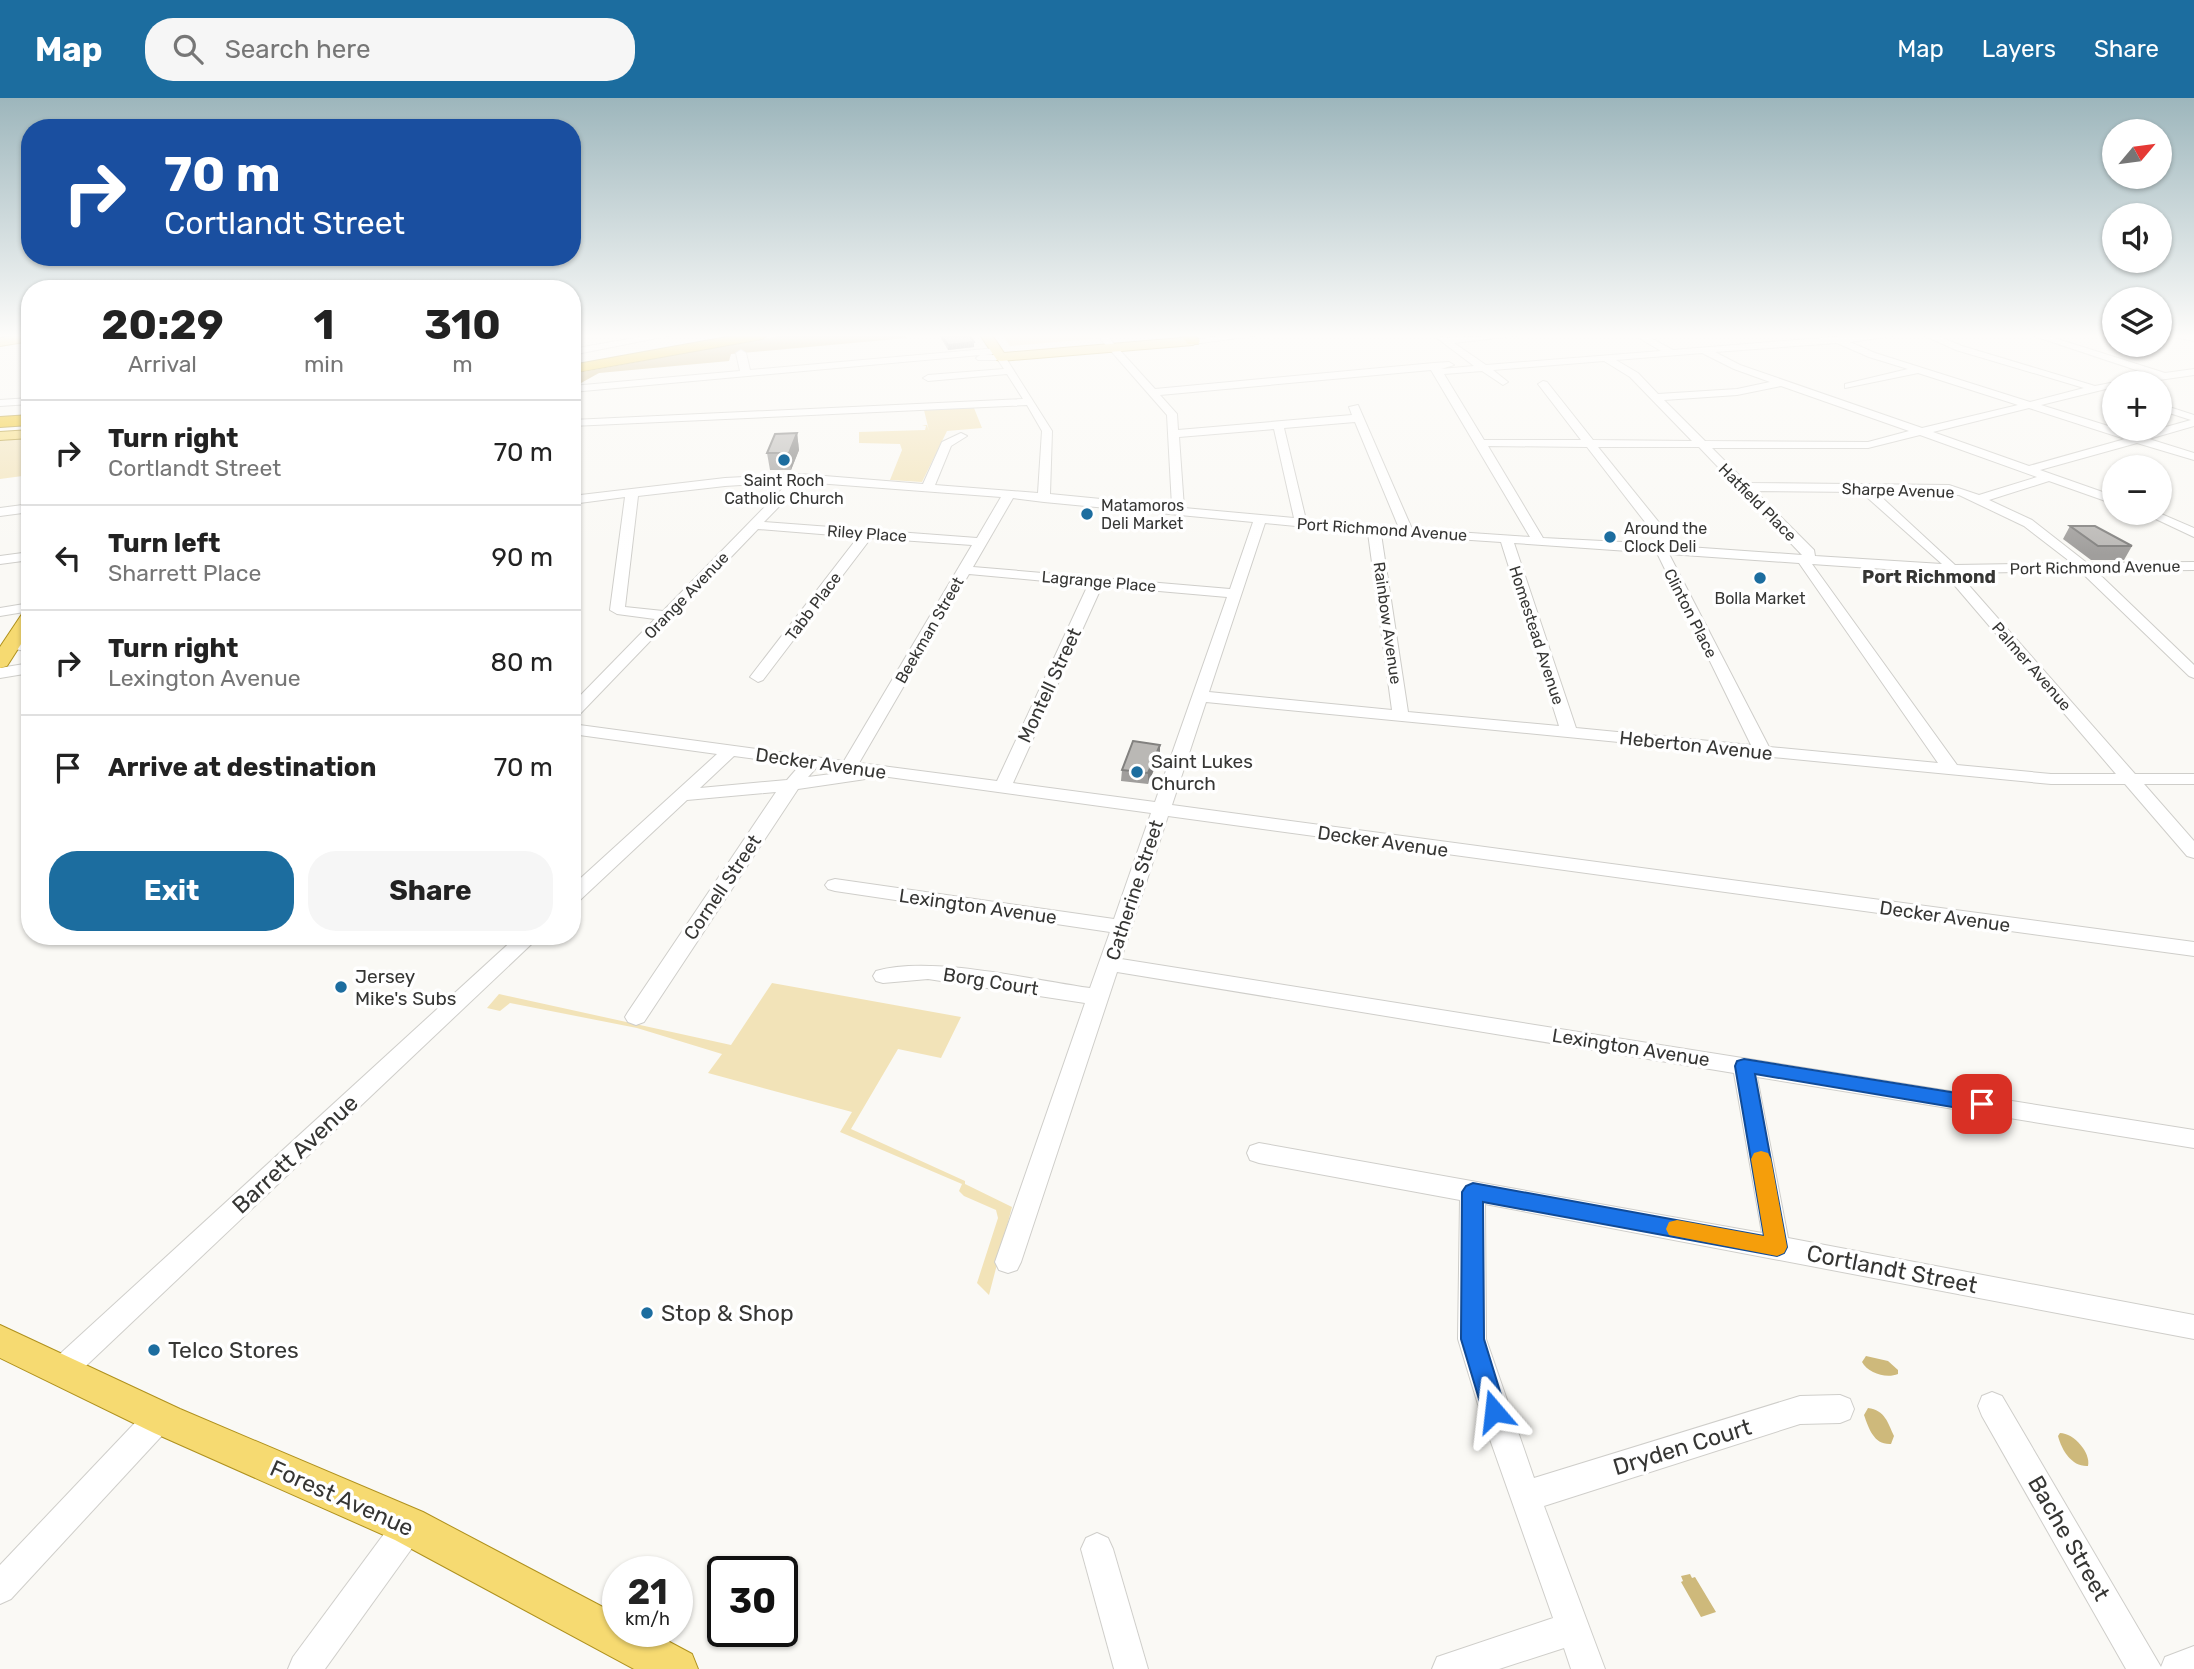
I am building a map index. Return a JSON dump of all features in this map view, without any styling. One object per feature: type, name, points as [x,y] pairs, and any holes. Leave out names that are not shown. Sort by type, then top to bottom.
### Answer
[{"type":"highway","points":[[0,414],[21,413]]},
{"type":"highway","points":[[0,422],[21,421]]},
{"type":"main road","points":[[0,436],[21,435]]},
{"type":"main road","points":[[0,662],[20,646]]},
{"type":"main road","name":"Forest Avenue","points":[[0,1341],[159,1418],[409,1526],[677,1669]]},
{"type":"street","points":[[581,422],[885,408]]},
{"type":"street","points":[[1034,408],[1047,430],[1044,498]]},
{"type":"street","points":[[1167,408],[1172,414],[1178,511]]},
{"type":"street","points":[[1459,408],[1539,541]]},
{"type":"street","name":"Clinton Place","points":[[1562,408],[1666,540],[1668,544],[1662,555],[1763,751]]},
{"type":"street","name":"Hatfield Place","points":[[1666,408],[1809,553],[1805,565],[1951,769]]},
{"type":"street","points":[[1853,408],[2102,496]]},
{"type":"street","points":[[1480,443],[1868,444],[2017,408]]},
{"type":"street","points":[[2040,408],[2102,428]]},
{"type":"street","points":[[1174,434],[1278,424],[1357,412],[1407,532]]},
{"type":"street","points":[[2172,412],[2194,420]]},
{"type":"street","points":[[2172,427],[2194,420]]},
{"type":"street","points":[[1278,424],[1301,523]]},
{"type":"street","points":[[928,488],[946,444],[961,436]]},
{"type":"street","points":[[2027,470],[2129,441]]},
{"type":"street","points":[[2142,441],[2194,457]]},
{"type":"street","name":"Sharpe Avenue","points":[[1742,487],[1949,489],[1978,499],[2049,477]]},
{"type":"street","name":"Port Richmond Avenue","points":[[581,499],[747,480],[800,478],[1009,494],[1374,530],[1950,569],[2194,566]]},
{"type":"street","name":"Orange Avenue","points":[[581,704],[800,478]]},
{"type":"street","name":"Palmer Avenue","points":[[1864,488],[1948,563],[1961,586],[2194,852]]},
{"type":"street","points":[[632,493],[617,610],[666,616]]},
{"type":"street","name":"Beekman Street","points":[[849,766],[1009,494]]},
{"type":"street","points":[[1978,499],[2028,523],[2084,567],[2194,673]]},
{"type":"street","points":[[0,512],[21,509]]},
{"type":"street","name":"Catherine Street","points":[[1008,1262],[1260,519]]},
{"type":"street","points":[[2172,523],[2194,533]]},
{"type":"street","name":"Riley Place","points":[[754,525],[981,542]]},
{"type":"street","name":"Rainbow Avenue","points":[[1374,530],[1401,716]]},
{"type":"street","name":"Tabb Place","points":[[758,677],[867,534]]},
{"type":"street","name":"Homestead Avenue","points":[[1506,538],[1569,732]]},
{"type":"street","points":[[0,560],[21,557]]},
{"type":"street","name":"Lagrange Place","points":[[964,569],[1233,593]]},
{"type":"street","name":"Montell Street","points":[[1002,789],[1097,581]]},
{"type":"street","points":[[0,612],[21,608]]},
{"type":"street","points":[[0,673],[21,670]]},
{"type":"street","name":"Heberton Avenue","points":[[1198,696],[2051,779],[2194,779]]},
{"type":"street","name":"Decker Avenue","points":[[581,730],[2194,949]]},
{"type":"street","points":[[581,889],[731,750]]},
{"type":"street","name":"Cornell Street","points":[[636,1017],[790,785],[813,761]]},
{"type":"street","points":[[683,795],[790,785],[878,772]]},
{"type":"street","name":"Lexington Avenue","points":[[835,886],[1122,928]]},
{"type":"street","name":"Barrett Avenue","points":[[60,1372],[520,945]]},
{"type":"street","name":"Lexington Avenue","points":[[1110,964],[2194,1139]]},
{"type":"street","name":"Borg Court","points":[[883,976],[928,972],[1098,998]]},
{"type":"street","points":[[1744,1066],[1777,1247]]},
{"type":"street","name":"Cortlandt Street","points":[[1259,1153],[2194,1326]]},
{"type":"street","points":[[1473,1192],[1472,1339],[1494,1411],[1588,1669]]},
{"type":"street","name":"Bache Street","points":[[1992,1406],[2146,1669]]},
{"type":"street","name":"Dryden Court","points":[[1526,1496],[1800,1410],[1840,1409]]},
{"type":"street","points":[[0,1588],[159,1418]]},
{"type":"street","points":[[306,1669],[409,1526]]},
{"type":"street","points":[[1097,1549],[1130,1669]]},
{"type":"street","points":[[1449,1669],[1573,1628]]},
{"type":"street","points":[[2177,1669],[2194,1663]]},
{"type":"shaded area","points":[[974,408],[982,428],[947,431],[922,482],[890,480],[902,450],[900,444],[859,443],[859,432],[925,430],[926,426],[922,425],[927,425],[929,431],[924,410]]},
{"type":"shaded area","points":[[21,439],[21,476],[0,479],[0,441]]},
{"type":"shaded area","points":[[772,983],[961,1017],[941,1058],[898,1049],[851,1129],[965,1181],[965,1184],[1012,1207],[989,1295],[977,1283],[998,1218],[996,1210],[964,1196],[959,1191],[962,1184],[840,1132],[852,1112],[708,1073],[722,1054],[637,1028],[510,1003],[500,1011],[487,1008],[499,994],[731,1045]]},
{"type":"shaded area","points":[[1866,1356],[1888,1361],[1898,1370],[1898,1374],[1888,1376],[1873,1372],[1862,1362]]},
{"type":"shaded area","points":[[1868,1408],[1878,1411],[1885,1418],[1894,1436],[1891,1444],[1880,1442],[1873,1435],[1864,1415]]},
{"type":"shaded area","points":[[2060,1433],[2071,1436],[2080,1445],[2087,1455],[2088,1466],[2077,1464],[2068,1457],[2058,1436]]},
{"type":"shaded area","points":[[1690,1574],[1692,1578],[1695,1577],[1716,1612],[1701,1617],[1681,1582],[1681,1576]]},
{"type":"building","points":[[797,433],[789,453],[767,453],[775,434]]},
{"type":"building","points":[[2070,526],[2095,526],[2132,546],[2098,546]]},
{"type":"building","points":[[1133,741],[1160,745],[1148,773],[1122,770]]},
{"type":"slow traffic","points":[[1677,1229],[1777,1247],[1761,1159]]},
{"type":"place","name":"Saint Roch Catholic Church","points":[[784,460]]},
{"type":"place","name":"Matamoros Deli Market","points":[[1087,514]]},
{"type":"place","name":"Around the Clock Deli","points":[[1610,537]]},
{"type":"place","name":"Bolla Market","points":[[1760,578]]},
{"type":"place","name":"Saint Lukes Church","points":[[1137,772]]},
{"type":"place","name":"Jersey Mike's Subs","points":[[341,987]]},
{"type":"place","name":"Stop & Shop","points":[[647,1313]]},
{"type":"place","name":"Telco Stores","points":[[154,1350]]},
{"type":"district","name":"Port Richmond","points":[[1929,577]]},
{"type":"route","points":[[1494,1411],[1472,1339],[1473,1192],[1777,1247],[1744,1066],[1982,1104]]}]
